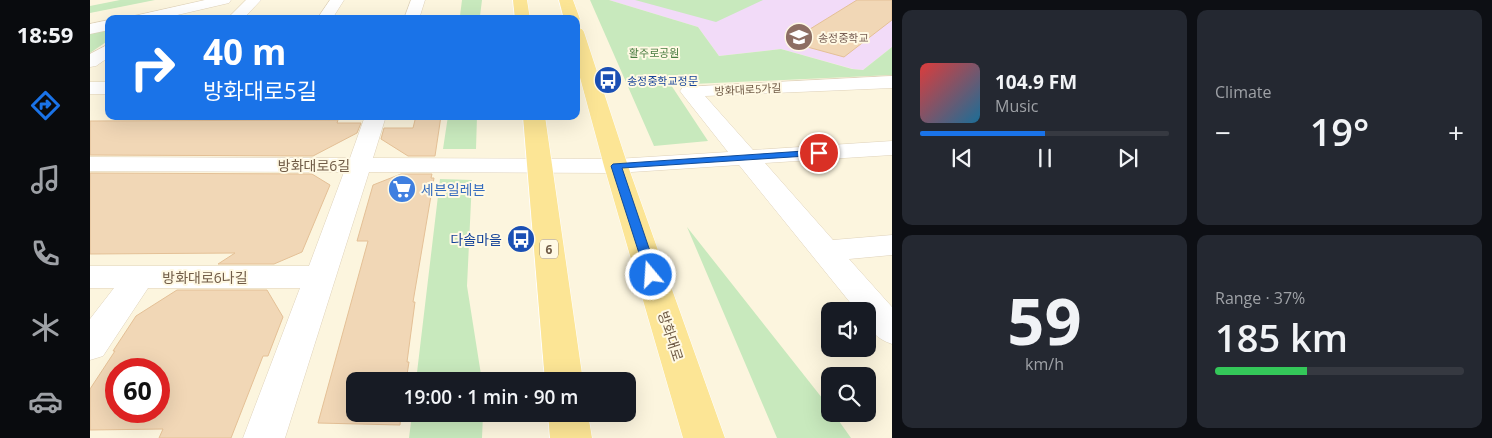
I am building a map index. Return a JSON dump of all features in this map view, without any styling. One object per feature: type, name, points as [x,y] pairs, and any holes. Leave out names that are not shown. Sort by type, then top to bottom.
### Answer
[{"type":"main road","points":[[520,0],[522,15]]},
{"type":"main road","points":[[566,0],[571,15]]},
{"type":"main road","name":"방화대로","points":[[580,45],[616,166],[704,438]]},
{"type":"main road","name":"6","points":[[534,120],[563,372]]},
{"type":"main road","points":[[569,422],[571,438]]},
{"type":"street","points":[[160,15],[224,0]]},
{"type":"street","points":[[238,15],[254,0]]},
{"type":"street","points":[[327,15],[337,0]]},
{"type":"street","points":[[412,15],[418,0]]},
{"type":"street","points":[[90,29],[105,26]]},
{"type":"street","points":[[90,62],[105,51]]},
{"type":"street","name":"방화대로5가길","points":[[746,157],[690,92],[892,82]]},
{"type":"street","points":[[90,88],[105,88]]},
{"type":"street","points":[[264,438],[375,120]]},
{"type":"street","name":"방화대로6길","points":[[90,164],[616,166],[892,148]]},
{"type":"street","points":[[746,157],[892,330]]},
{"type":"street","points":[[825,251],[892,246]]},
{"type":"street","name":"방화대로6나길","points":[[90,277],[320,277]]},
{"type":"street","points":[[90,346],[139,277]]},
{"type":"shaded area","name":"송정중학교","points":[[609,0],[892,0],[892,47],[863,70],[853,69],[781,49],[719,56],[698,27]]},
{"type":"green space","points":[[120,0],[155,0],[90,13],[90,6]]},
{"type":"green space","points":[[462,0],[482,0],[480,15],[460,15]]},
{"type":"green space","name":"활주로공원","points":[[590,0],[609,0],[698,27],[719,56],[781,49],[852,69],[863,70],[892,47],[892,75],[671,85],[708,141],[654,146]]},
{"type":"green space","points":[[635,0],[763,0],[716,22]]},
{"type":"green space","points":[[105,30],[105,43],[90,53],[90,33]]},
{"type":"green space","points":[[447,120],[477,120],[476,149],[443,149]]},
{"type":"green space","points":[[440,179],[472,180],[467,286],[481,372],[417,372]]},
{"type":"green space","points":[[687,227],[821,397],[821,422],[840,422],[851,438],[777,438]]},
{"type":"green space","points":[[411,422],[483,422],[482,438],[409,438]]},
{"type":"building","name":"송정중학교","points":[[857,0],[892,0],[892,20],[844,57],[789,42]]},
{"type":"building","points":[[338,120],[337,123],[361,123],[357,133],[313,156],[90,155],[90,121]]},
{"type":"building","points":[[415,120],[440,120],[435,156],[408,156],[381,139],[384,128],[413,128]]},
{"type":"building","points":[[90,173],[312,174],[330,185],[302,252],[274,264],[218,264],[235,253],[90,254]]},
{"type":"building","points":[[401,174],[432,174],[431,178],[434,178],[413,302],[415,302],[407,372],[346,372],[346,422],[400,422],[400,425],[318,423],[368,241],[357,241],[373,185]]},
{"type":"building","points":[[177,290],[267,290],[283,317],[268,356],[263,356],[231,438],[159,438],[163,429],[90,430],[90,389],[105,366],[105,423],[170,423],[170,358],[110,358],[115,351],[113,351],[136,316]]},
{"type":"place","name":"송정중학교","points":[[799,37]]},
{"type":"place","name":"송정중학교정문","points":[[608,80]]},
{"type":"place","name":"세븐일레븐","points":[[402,189]]},
{"type":"place","name":"다솔마을","points":[[521,239]]},
{"type":"route","points":[[651,275],[616,166],[819,153]]}]
